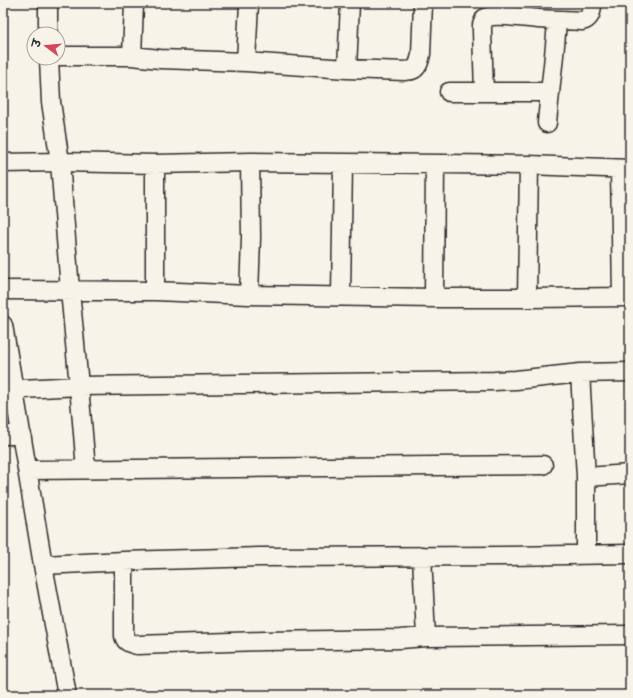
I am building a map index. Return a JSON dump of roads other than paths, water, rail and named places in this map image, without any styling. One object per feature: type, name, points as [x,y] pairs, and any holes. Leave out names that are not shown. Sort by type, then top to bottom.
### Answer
[{"type":"street","points":[[48,3],[48,26]]},
{"type":"street","points":[[132,56],[134,3]]},
{"type":"street","points":[[246,62],[249,3]]},
{"type":"street","points":[[347,69],[350,3]]},
{"type":"street","points":[[66,56],[132,56],[160,59],[246,62],[347,69],[412,70],[417,66],[421,54],[423,3]]},
{"type":"street","points":[[484,92],[482,31],[483,22],[487,17],[508,10],[557,20],[582,21],[589,17],[592,3]]},
{"type":"street","points":[[547,123],[557,20]]},
{"type":"street","points":[[49,66],[51,102],[60,162],[86,469]]},
{"type":"street","points":[[449,92],[550,92]]},
{"type":"street","points":[[3,164],[60,162],[155,164],[250,162],[529,165],[625,169],[626,297],[434,298],[248,295],[155,291],[3,290]]},
{"type":"street","points":[[248,295],[251,238],[250,162]]},
{"type":"street","points":[[341,296],[343,163]]},
{"type":"street","points":[[155,164],[155,291]]},
{"type":"street","points":[[434,298],[435,164]]},
{"type":"street","points":[[526,298],[529,165]]},
{"type":"street","points":[[3,329],[8,390],[22,435],[66,695]]},
{"type":"street","points":[[8,390],[80,386],[494,381],[580,373],[630,372]]},
{"type":"street","points":[[580,373],[586,477],[586,554]]},
{"type":"street","points":[[3,435],[22,435]]},
{"type":"street","points":[[28,470],[543,465]]},
{"type":"street","points":[[586,477],[630,474]]},
{"type":"street","points":[[43,565],[260,557],[630,554]]},
{"type":"street","points":[[422,556],[426,637]]},
{"type":"street","points":[[124,561],[124,636],[130,643],[145,645],[426,637],[630,635]]}]
